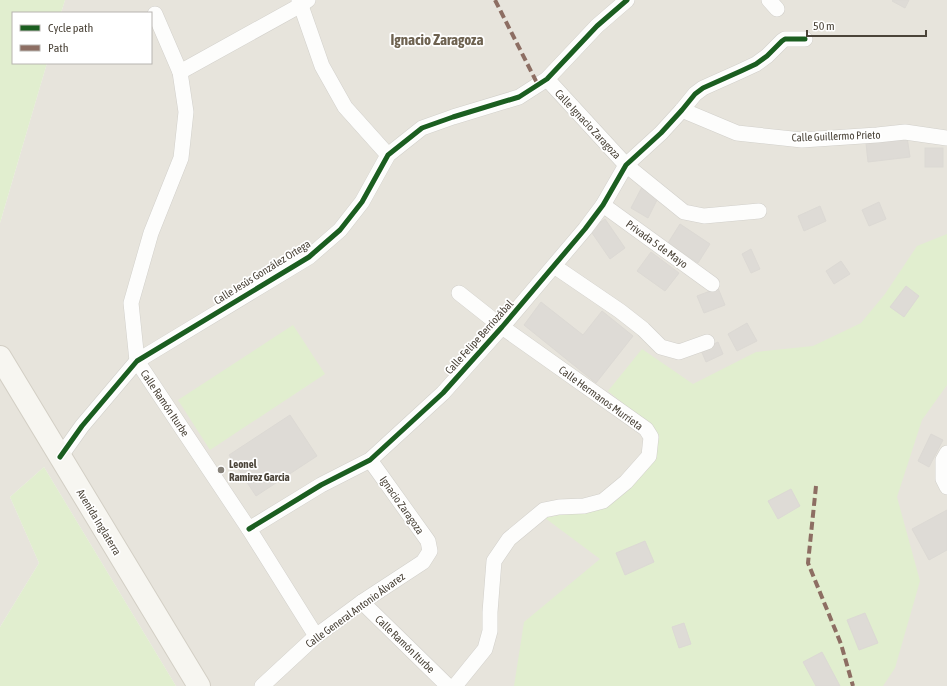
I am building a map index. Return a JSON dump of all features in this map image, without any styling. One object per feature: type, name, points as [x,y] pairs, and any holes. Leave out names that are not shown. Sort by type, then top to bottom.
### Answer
[{"type":"main road","name":"Avenida Inglaterra","points":[[0,357],[199,686]]},
{"type":"street","name":"Calle Jesús González Ortega","points":[[60,456],[82,426],[137,361],[309,257],[340,230],[362,202],[388,155],[422,128],[452,117],[519,97],[547,80],[598,26],[627,0]]},
{"type":"street","points":[[180,72],[302,2],[322,66],[345,107],[388,155]]},
{"type":"street","name":"Calle Ramón Iturbe","points":[[155,14],[180,72],[186,112],[181,158],[151,233],[131,303],[137,361],[249,529],[316,636]]},
{"type":"street","name":"Calle Felipe Berriozábal","points":[[249,529],[321,485],[370,460],[443,393],[502,327],[585,229],[603,205],[626,165],[661,133],[699,90],[756,64],[785,39],[805,39]]},
{"type":"street","name":"Calle Ignacio Zaragoza","points":[[547,80],[626,165],[684,212],[704,216],[759,211]]},
{"type":"street","name":"Calle Guillermo Prieto","points":[[682,110],[736,133],[802,140],[905,132],[947,138]]},
{"type":"street","name":"Privada 5 de Mayo","points":[[603,205],[712,284]]},
{"type":"street","points":[[554,266],[620,311],[643,329],[661,347],[679,352],[707,342]]},
{"type":"street","name":"Calle Hermanos Murrieta","points":[[455,686],[485,649],[490,631],[494,561],[509,539],[544,510],[559,507],[584,506],[603,501],[626,482],[649,456],[651,438],[646,429],[502,327],[459,293]]},
{"type":"street","points":[[947,453],[943,460],[942,479],[947,487]]},
{"type":"street","name":"Ignacio Zaragoza","points":[[370,460],[428,541],[430,551]]},
{"type":"street","name":"Calle General Antonio Álvarez","points":[[262,686],[316,636],[362,602],[423,562],[430,551]]},
{"type":"street","name":"Calle Ramón Iturbe","points":[[362,602],[448,686]]},
{"type":"shaded area","points":[[65,0],[947,0],[947,686],[176,686],[44,467],[10,497],[39,563],[0,627],[0,223],[47,64],[152,64],[152,12],[61,12]]},
{"type":"green space","points":[[0,0],[65,0],[61,12],[12,12],[12,64],[47,64],[0,223]]},
{"type":"green space","points":[[947,234],[947,385],[922,420],[897,497],[920,581],[895,668],[883,686],[514,686],[524,622],[600,559],[545,518],[593,508],[652,453],[654,429],[608,391],[642,349],[693,384],[756,352],[813,346],[861,323],[885,294],[917,246]]},
{"type":"green space","points":[[293,325],[325,374],[210,450],[178,400]]},
{"type":"green space","points":[[44,467],[176,686],[0,686],[0,627],[39,563],[10,497]]},
{"type":"building","points":[[909,0],[905,8],[892,1]]},
{"type":"building","points":[[907,137],[910,157],[868,162],[866,143]]},
{"type":"building","points":[[925,148],[943,148],[943,167],[925,167]]},
{"type":"building","points":[[642,187],[659,196],[648,218],[631,208]]},
{"type":"building","points":[[879,202],[886,219],[869,226],[862,210]]},
{"type":"building","points":[[820,206],[826,221],[804,231],[798,216]]},
{"type":"building","points":[[605,219],[625,248],[610,259],[590,230]]},
{"type":"building","points":[[680,224],[710,244],[698,263],[668,243]]},
{"type":"building","points":[[751,249],[760,269],[751,273],[742,254]]},
{"type":"building","points":[[651,252],[679,273],[665,291],[637,271]]},
{"type":"building","points":[[841,261],[850,274],[834,284],[826,271]]},
{"type":"building","points":[[906,286],[919,296],[904,317],[890,307]]},
{"type":"building","points":[[718,288],[725,305],[704,313],[697,296]]},
{"type":"building","points":[[541,302],[583,335],[602,311],[633,336],[596,383],[524,325]]},
{"type":"building","points":[[747,323],[757,341],[737,351],[728,334]]},
{"type":"building","points":[[718,342],[723,354],[706,362],[701,350]]},
{"type":"building","points":[[290,415],[317,456],[256,496],[229,455]]},
{"type":"building","points":[[931,434],[943,440],[929,467],[918,461]]},
{"type":"building","points":[[791,489],[800,506],[778,519],[768,501]]},
{"type":"building","points":[[947,510],[947,550],[929,560],[912,529]]},
{"type":"building","points":[[645,541],[654,562],[625,575],[616,553]]},
{"type":"building","points":[[865,613],[878,643],[859,650],[847,620]]},
{"type":"building","points":[[684,623],[691,644],[679,648],[672,627]]},
{"type":"building","points":[[822,652],[840,686],[816,686],[803,662]]},
{"type":"marked path","points":[[495,0],[538,85]]},
{"type":"marked path","points":[[816,486],[808,563],[841,644],[853,686]]},
{"type":"cycle path","points":[[60,457],[82,426],[137,361],[309,257],[340,230],[362,202],[388,155],[422,128],[519,97],[547,79],[597,26],[627,0]]},
{"type":"cycle path","points":[[249,529],[321,485],[370,460],[443,393],[502,327],[585,229],[603,205],[626,165],[661,133],[695,94],[703,88],[756,64],[785,39],[805,39]]},
{"type":"place","name":"Leonel Ramirez Garcia","points":[[221,470]]},
{"type":"district","name":"Ignacio Zaragoza","points":[[437,40]]}]
